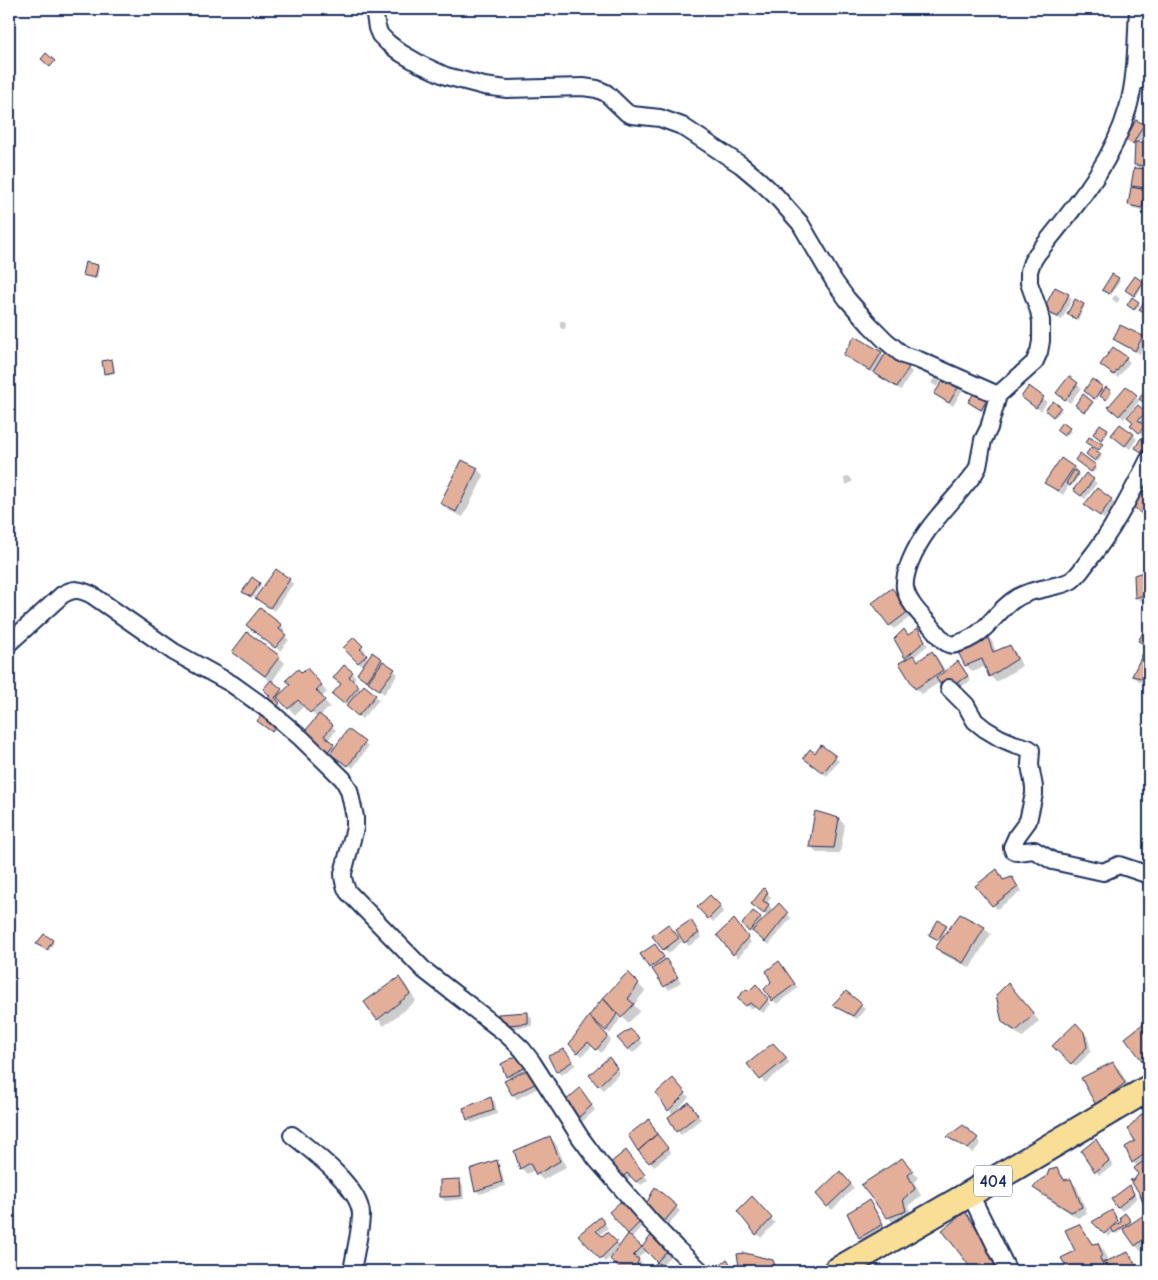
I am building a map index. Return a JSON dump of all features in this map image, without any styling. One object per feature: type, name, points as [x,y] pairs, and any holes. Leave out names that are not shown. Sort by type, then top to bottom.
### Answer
[{"type":"main road","name":"404","points":[[836,1271],[1149,1088]]},
{"type":"street","points":[[374,9],[377,28],[380,35],[388,43],[420,64],[446,76],[484,86],[507,89],[597,88],[606,93],[627,113],[664,119],[692,132],[760,181],[790,211],[808,235],[834,281],[847,299],[886,341],[903,355],[919,360],[998,395]]},
{"type":"street","points":[[1138,9],[1133,84],[1128,108],[1119,132],[1096,178],[1037,254],[1029,271],[1029,283],[1039,311],[1042,330],[1039,352],[1034,363],[998,395],[989,428],[984,437],[978,467],[926,532],[913,555],[906,575],[905,588],[912,604],[949,644],[956,644],[978,634],[1006,606],[1021,595],[1032,590],[1071,581],[1111,530],[1149,460]]},
{"type":"street","points":[[1133,84],[1149,74]]},
{"type":"street","points":[[9,643],[62,595],[69,591],[82,590],[174,652],[232,684],[267,709],[302,738],[343,779],[349,790],[355,817],[355,828],[343,873],[343,881],[348,892],[424,970],[505,1033],[522,1049],[597,1160],[652,1223],[701,1271]]},
{"type":"street","points":[[950,688],[966,705],[976,721],[985,729],[1000,738],[1031,750],[1030,765],[1034,794],[1028,820],[1014,842],[1013,850],[1016,852],[1034,850],[1053,860],[1103,872],[1119,865],[1149,875]]},
{"type":"street","points":[[292,1135],[324,1161],[358,1202],[361,1209],[361,1220],[352,1271]]},
{"type":"street","points":[[970,1194],[1008,1271]]},
{"type":"building","points":[[46,53],[55,61],[50,67],[41,59]]},
{"type":"building","points":[[1136,120],[1144,124],[1133,144],[1125,140]]},
{"type":"building","points":[[1135,142],[1149,143],[1149,166],[1134,165]]},
{"type":"building","points":[[1134,168],[1149,169],[1146,188],[1131,186]]},
{"type":"building","points":[[1131,187],[1146,190],[1142,208],[1128,205]]},
{"type":"building","points":[[1149,190],[1149,208],[1144,207]]},
{"type":"building","points":[[85,262],[98,265],[95,278],[82,275]]},
{"type":"building","points":[[1112,274],[1119,278],[1109,294],[1102,290]]},
{"type":"building","points":[[1135,276],[1143,282],[1134,296],[1125,290]]},
{"type":"building","points":[[1055,287],[1069,294],[1058,317],[1043,310]]},
{"type":"building","points":[[1132,297],[1139,302],[1134,310],[1127,305]]},
{"type":"building","points":[[1075,299],[1084,304],[1076,319],[1067,314]]},
{"type":"building","points":[[1145,300],[1149,302],[1149,317],[1139,310]]},
{"type":"building","points":[[1120,325],[1143,336],[1135,351],[1113,339]]},
{"type":"building","points":[[855,336],[882,352],[870,371],[843,355]]},
{"type":"building","points":[[1113,347],[1127,357],[1114,375],[1100,365]]},
{"type":"building","points":[[886,353],[909,367],[897,387],[874,373]]},
{"type":"building","points":[[112,359],[114,372],[104,374],[102,361]]},
{"type":"building","points":[[1069,376],[1078,383],[1065,400],[1056,393]]},
{"type":"building","points":[[952,379],[960,384],[949,403],[934,394],[942,382],[948,385]]},
{"type":"building","points":[[1092,379],[1103,387],[1094,399],[1084,391]]},
{"type":"building","points":[[1029,386],[1044,397],[1036,408],[1021,397]]},
{"type":"building","points":[[1126,386],[1137,395],[1119,416],[1108,407]]},
{"type":"building","points":[[1149,386],[1149,406],[1139,399]]},
{"type":"building","points":[[1106,387],[1111,391],[1106,400],[1100,396]]},
{"type":"building","points":[[976,390],[988,398],[981,410],[968,402]]},
{"type":"building","points":[[1083,394],[1093,402],[1084,412],[1075,405]]},
{"type":"building","points":[[1053,401],[1061,407],[1053,417],[1045,410]]},
{"type":"building","points":[[1138,405],[1146,412],[1138,420],[1145,426],[1139,433],[1130,425],[1133,422],[1127,417]]},
{"type":"building","points":[[1062,422],[1070,428],[1064,436],[1056,430]]},
{"type":"building","points":[[1100,424],[1108,429],[1101,440],[1093,434]]},
{"type":"building","points":[[1120,424],[1134,434],[1125,446],[1111,435]]},
{"type":"building","points":[[1089,437],[1103,444],[1099,450],[1086,443]]},
{"type":"building","points":[[1141,438],[1149,444],[1148,456],[1135,448]]},
{"type":"building","points":[[1091,447],[1101,454],[1095,461],[1086,454]]},
{"type":"building","points":[[1080,453],[1096,465],[1091,472],[1075,460]]},
{"type":"building","points":[[1061,458],[1074,467],[1058,491],[1044,483]]},
{"type":"building","points":[[462,460],[478,468],[456,512],[440,503]]},
{"type":"building","points":[[1074,470],[1078,473],[1070,486],[1066,483]]},
{"type":"building","points":[[1086,473],[1094,479],[1081,496],[1073,490]]},
{"type":"building","points":[[1097,488],[1112,499],[1100,516],[1084,505]]},
{"type":"building","points":[[1139,492],[1149,501],[1149,520],[1129,503]]},
{"type":"building","points":[[276,569],[290,579],[270,608],[255,598]]},
{"type":"building","points":[[1149,570],[1149,593],[1135,598],[1134,575]]},
{"type":"building","points":[[252,577],[260,583],[251,597],[242,592]]},
{"type":"building","points":[[892,588],[909,611],[889,626],[872,603]]},
{"type":"building","points":[[260,608],[282,625],[279,629],[286,635],[275,648],[246,625]]},
{"type":"building","points":[[918,628],[925,641],[905,658],[894,639],[904,629],[908,635]]},
{"type":"building","points":[[1144,631],[1149,633],[1144,644],[1138,641]]},
{"type":"building","points":[[247,632],[280,656],[265,676],[232,652]]},
{"type":"building","points":[[986,633],[993,652],[1010,645],[1017,659],[989,677],[982,659],[965,666],[956,648]]},
{"type":"building","points":[[354,637],[363,646],[360,649],[367,655],[358,663],[343,648]]},
{"type":"building","points":[[1145,649],[1149,650],[1149,680],[1132,676]]},
{"type":"building","points":[[932,651],[943,670],[915,689],[899,663],[913,655],[918,661]]},
{"type":"building","points":[[372,652],[382,659],[367,681],[357,674]]},
{"type":"building","points":[[383,661],[395,669],[379,690],[368,682]]},
{"type":"building","points":[[958,661],[968,676],[944,690],[936,678]]},
{"type":"building","points":[[344,665],[353,672],[349,677],[359,686],[344,704],[332,694],[341,684],[333,678]]},
{"type":"building","points":[[307,668],[322,685],[316,690],[325,700],[310,713],[298,700],[288,709],[277,697],[290,685],[286,680],[298,669],[302,673]]},
{"type":"building","points":[[271,680],[282,689],[275,698],[280,703],[274,710],[265,702],[270,696],[263,689]]},
{"type":"building","points":[[364,685],[376,695],[358,716],[346,706]]},
{"type":"building","points":[[263,713],[278,724],[272,732],[257,721]]},
{"type":"building","points":[[319,714],[333,725],[324,736],[334,744],[326,754],[302,735]]},
{"type":"building","points":[[348,729],[365,742],[348,766],[330,754]]},
{"type":"building","points":[[821,745],[836,756],[823,773],[803,758],[810,749],[815,753]]},
{"type":"building","points":[[815,811],[839,818],[834,848],[809,847]]},
{"type":"building","points":[[997,869],[1003,880],[1012,877],[1018,887],[992,906],[975,886]]},
{"type":"building","points":[[764,888],[768,892],[763,901],[769,904],[764,914],[751,904]]},
{"type":"building","points":[[710,895],[721,906],[708,919],[697,907]]},
{"type":"building","points":[[779,903],[788,913],[765,942],[752,931]]},
{"type":"building","points":[[753,911],[761,917],[749,932],[742,924]]},
{"type":"building","points":[[960,914],[985,927],[963,963],[935,948]]},
{"type":"building","points":[[734,919],[748,937],[733,955],[717,935]]},
{"type":"building","points":[[691,920],[699,933],[684,943],[676,930]]},
{"type":"building","points":[[938,920],[947,925],[938,940],[929,935]]},
{"type":"building","points":[[668,924],[679,938],[663,950],[652,936]]},
{"type":"building","points":[[44,934],[53,940],[47,950],[36,944]]},
{"type":"building","points":[[655,944],[664,957],[649,968],[640,954]]},
{"type":"building","points":[[666,959],[678,977],[664,987],[652,969]]},
{"type":"building","points":[[779,961],[795,984],[772,1001],[764,989],[771,982],[766,971]]},
{"type":"building","points":[[628,972],[639,983],[628,999],[634,1004],[621,1018],[603,998]]},
{"type":"building","points":[[399,977],[410,994],[377,1020],[364,1002]]},
{"type":"building","points":[[1008,983],[1034,1014],[1016,1031],[1002,1022],[996,995]]},
{"type":"building","points":[[756,984],[768,999],[759,1010],[750,1003],[746,1006],[737,998],[746,989],[749,991]]},
{"type":"building","points":[[846,991],[862,1004],[853,1016],[832,1005]]},
{"type":"building","points":[[603,998],[617,1014],[606,1031],[589,1016]]},
{"type":"building","points":[[528,1012],[528,1023],[500,1026],[498,1014]]},
{"type":"building","points":[[589,1016],[608,1036],[596,1050],[588,1042],[577,1053],[569,1044]]},
{"type":"building","points":[[1076,1023],[1084,1032],[1087,1047],[1071,1064],[1052,1046]]},
{"type":"building","points":[[1144,1023],[1149,1031],[1149,1070],[1125,1038]]},
{"type":"building","points":[[630,1029],[640,1038],[628,1050],[617,1038]]},
{"type":"building","points":[[773,1043],[787,1058],[760,1080],[747,1064]]},
{"type":"building","points":[[564,1049],[573,1061],[556,1072],[548,1056]]},
{"type":"building","points":[[522,1053],[528,1066],[506,1077],[501,1064]]},
{"type":"building","points":[[609,1057],[617,1068],[598,1086],[589,1075]]},
{"type":"building","points":[[1113,1062],[1125,1083],[1096,1105],[1081,1078]]},
{"type":"building","points":[[531,1068],[539,1082],[512,1095],[504,1081]]},
{"type":"building","points":[[673,1078],[686,1093],[668,1111],[656,1093]]},
{"type":"building","points":[[580,1088],[592,1105],[577,1119],[563,1103]]},
{"type":"building","points":[[491,1097],[494,1110],[467,1120],[463,1108]]},
{"type":"building","points":[[689,1102],[698,1115],[676,1132],[668,1117]]},
{"type":"building","points":[[1143,1113],[1149,1123],[1149,1151],[1132,1163],[1125,1147],[1135,1141],[1128,1129]]},
{"type":"building","points":[[649,1119],[657,1134],[638,1151],[628,1135]]},
{"type":"building","points":[[963,1125],[978,1138],[968,1149],[947,1137]]},
{"type":"building","points":[[657,1134],[668,1148],[649,1163],[638,1151]]},
{"type":"building","points":[[550,1136],[560,1161],[536,1175],[530,1163],[520,1169],[514,1151]]},
{"type":"building","points":[[1096,1139],[1109,1161],[1095,1172],[1081,1151]]},
{"type":"building","points":[[626,1150],[645,1175],[636,1182],[627,1173],[621,1179],[609,1164]]},
{"type":"building","points":[[902,1158],[913,1171],[908,1175],[915,1189],[903,1199],[906,1211],[887,1218],[861,1185]]},
{"type":"building","points":[[1148,1158],[1149,1205],[1145,1207],[1140,1194],[1130,1180],[1134,1180],[1138,1174],[1134,1168]]},
{"type":"building","points":[[497,1160],[502,1182],[475,1191],[470,1169]]},
{"type":"building","points":[[1057,1168],[1064,1180],[1071,1179],[1082,1207],[1071,1212],[1033,1188],[1040,1180],[1047,1176],[1049,1170]]},
{"type":"building","points":[[840,1171],[851,1184],[827,1207],[816,1194]]},
{"type":"building","points":[[460,1179],[461,1196],[440,1197],[440,1180]]},
{"type":"building","points":[[1130,1185],[1134,1194],[1117,1208],[1111,1199]]},
{"type":"building","points":[[655,1187],[677,1206],[663,1223],[645,1206]]},
{"type":"building","points":[[752,1196],[772,1218],[756,1235],[737,1211]]},
{"type":"building","points":[[869,1200],[883,1224],[859,1238],[847,1213]]},
{"type":"building","points":[[620,1202],[646,1216],[628,1234],[609,1212]]},
{"type":"building","points":[[1112,1210],[1118,1221],[1104,1234],[1092,1222]]},
{"type":"building","points":[[965,1212],[1005,1268],[1001,1271],[973,1271],[942,1230]]},
{"type":"building","points":[[1125,1213],[1131,1221],[1114,1233],[1111,1228],[1121,1222],[1120,1217]]},
{"type":"building","points":[[1144,1215],[1149,1221],[1149,1243],[1145,1238],[1135,1246],[1123,1229]]},
{"type":"building","points":[[600,1217],[605,1223],[596,1231],[602,1236],[607,1232],[617,1242],[600,1259],[578,1235]]},
{"type":"building","points":[[1079,1224],[1092,1244],[1098,1243],[1102,1254],[1100,1258],[1102,1263],[1128,1252],[1140,1271],[1116,1271],[1110,1265],[1099,1271],[1093,1271],[1088,1266],[1069,1271],[1061,1258],[1075,1251],[1065,1230]]},
{"type":"building","points":[[653,1233],[669,1249],[657,1262],[642,1247]]},
{"type":"building","points":[[628,1234],[642,1247],[633,1256],[639,1259],[637,1264],[640,1268],[636,1271],[622,1271],[610,1259]]},
{"type":"building","points":[[745,1253],[773,1260],[777,1271],[746,1271],[745,1266],[739,1266],[737,1254]]},
{"type":"building","points":[[727,1259],[735,1271],[716,1271],[714,1269]]},
{"type":"building","points":[[657,1262],[670,1271],[648,1271]]}]
